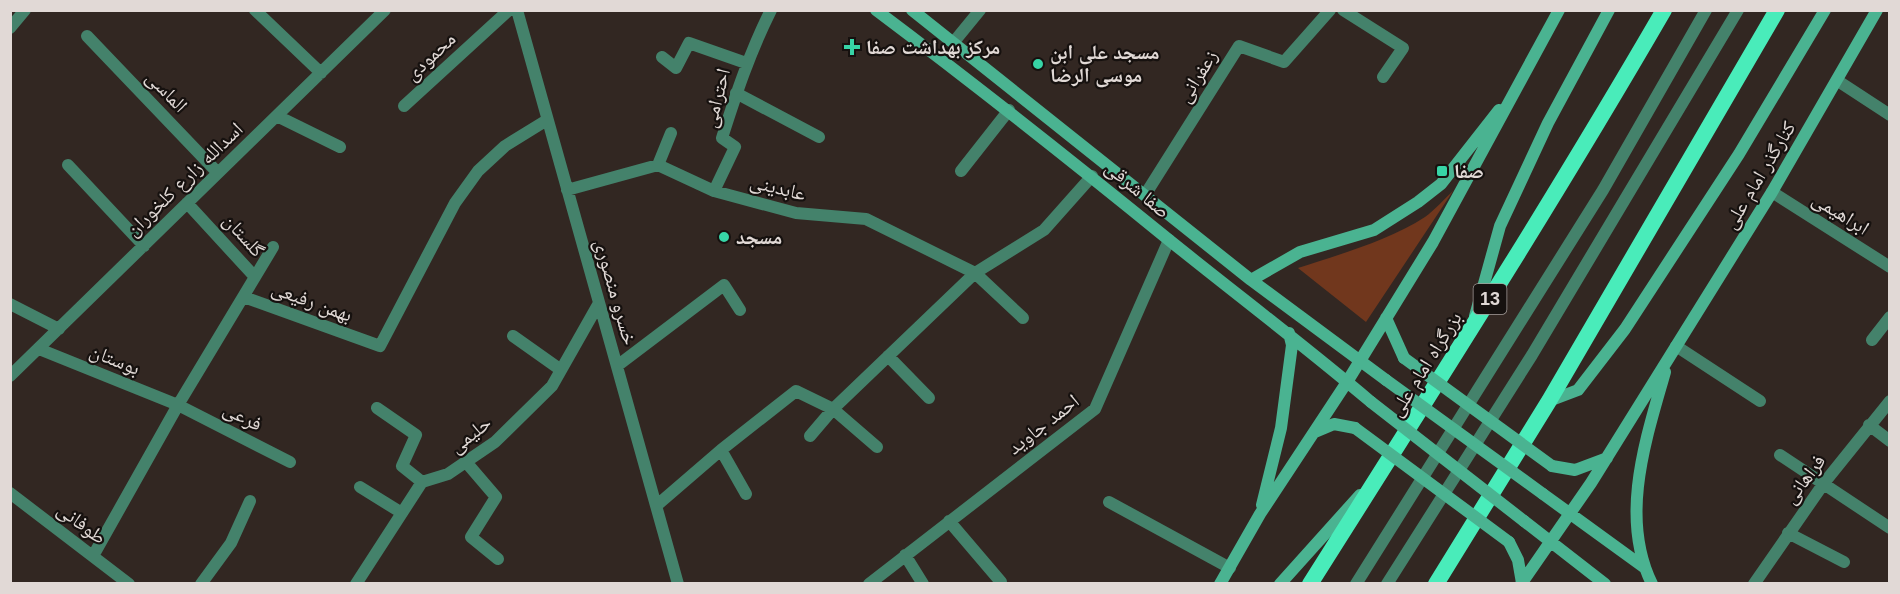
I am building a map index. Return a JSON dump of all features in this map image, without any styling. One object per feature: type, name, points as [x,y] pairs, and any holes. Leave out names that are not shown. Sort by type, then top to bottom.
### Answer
[{"type":"highway","name":"بزرگراه امام علی","points":[[1310,584],[1599,122],[1664,10]]},
{"type":"highway","points":[[1436,584],[1549,401],[1777,10]]},
{"type":"main road","name":"صفا شرقی","points":[[876,10],[1009,110],[1135,210],[1169,240],[1289,333],[1371,402],[1605,584]]},
{"type":"main road","name":"صفا شرقی","points":[[912,10],[1179,220],[1251,280],[1644,568]]},
{"type":"main road","points":[[1220,584],[1260,514],[1347,382],[1458,199],[1559,10]]},
{"type":"main road","points":[[1471,329],[1500,226],[1548,123],[1609,10]]},
{"type":"main road","points":[[1549,401],[1578,390],[1625,329],[1738,153],[1825,10]]},
{"type":"main road","name":"کنارگذر امام علی","points":[[1673,351],[1772,192],[1877,10]]},
{"type":"main road","points":[[941,59],[953,43]]},
{"type":"main road","points":[[1251,280],[1300,252],[1374,230],[1418,202],[1441,184],[1518,85]]},
{"type":"main road","points":[[1009,110],[1020,96]]},
{"type":"main road","points":[[1135,210],[1145,195]]},
{"type":"main road","points":[[1169,240],[1179,220]]},
{"type":"main road","points":[[1386,318],[1404,358],[1552,466],[1575,470],[1607,458]]},
{"type":"main road","points":[[1260,514],[1281,428],[1292,345],[1289,333]]},
{"type":"main road","points":[[1522,583],[1607,458],[1673,351]]},
{"type":"main road","points":[[1652,584],[1644,568],[1635,515],[1647,432],[1673,351]]},
{"type":"main road","points":[[1314,432],[1334,424],[1355,428],[1509,542],[1518,560],[1522,583]]},
{"type":"main road","points":[[1280,584],[1381,472]]},
{"type":"street","points":[[10,28],[25,10]]},
{"type":"street","points":[[255,10],[321,73]]},
{"type":"street","name":"اسدالله زارع کلخوران","points":[[10,376],[385,10]]},
{"type":"street","name":"محمودی","points":[[404,106],[509,10]]},
{"type":"street","name":"خسرو منصوری","points":[[517,10],[678,584]]},
{"type":"street","name":"احترامی","points":[[714,191],[735,147],[722,138],[736,93],[746,63],[771,10]]},
{"type":"street","points":[[953,43],[980,10]]},
{"type":"street","name":"زعفرانی","points":[[1145,195],[1239,46],[1284,62],[1330,10]]},
{"type":"street","points":[[1343,10],[1403,48],[1383,77]]},
{"type":"street","points":[[1356,584],[1591,209],[1706,10]]},
{"type":"street","points":[[1387,584],[1581,275],[1738,10]]},
{"type":"street","name":"الماسی","points":[[87,36],[218,173]]},
{"type":"street","points":[[662,57],[676,68],[689,43],[746,63]]},
{"type":"street","points":[[1838,81],[1890,115]]},
{"type":"street","points":[[736,93],[819,137]]},
{"type":"street","points":[[961,171],[1009,110]]},
{"type":"street","points":[[277,116],[340,147]]},
{"type":"street","name":"بهمن رفیعی","points":[[93,556],[178,405],[244,297],[380,346],[455,203],[478,171],[505,146],[547,120]]},
{"type":"street","points":[[567,190],[658,165],[671,133]]},
{"type":"street","points":[[68,165],[144,246]]},
{"type":"street","name":"عابدینی","points":[[658,165],[714,191],[795,213],[866,219],[975,273],[1023,318]]},
{"type":"street","points":[[810,436],[833,409],[975,273],[1044,230],[1092,176]]},
{"type":"street","name":"ابراهیمی","points":[[1772,192],[1890,267]]},
{"type":"street","name":"گلستان","points":[[187,203],[255,277],[244,297]]},
{"type":"street","name":"احمد جاوید","points":[[869,584],[1095,409],[1169,240]]},
{"type":"street","points":[[255,277],[273,247]]},
{"type":"street","points":[[617,366],[724,285],[740,310]]},
{"type":"street","name":"حلیمی","points":[[422,482],[448,474],[495,442],[552,386],[599,303]]},
{"type":"street","points":[[10,304],[59,329]]},
{"type":"street","points":[[1872,340],[1890,317]]},
{"type":"street","points":[[513,336],[561,370]]},
{"type":"street","name":"بوستان","points":[[39,349],[178,405]]},
{"type":"street","points":[[1673,351],[1760,401]]},
{"type":"street","points":[[888,356],[929,398]]},
{"type":"street","points":[[656,506],[721,450],[796,391],[833,409],[877,447]]},
{"type":"street","name":"فراهانی","points":[[1755,584],[1824,483],[1890,401]]},
{"type":"street","name":"فرعی","points":[[178,405],[290,462]]},
{"type":"street","points":[[356,584],[422,482],[402,466],[416,435],[377,408]]},
{"type":"street","points":[[1869,425],[1890,441]]},
{"type":"street","points":[[721,450],[746,494]]},
{"type":"street","points":[[1780,455],[1890,528]]},
{"type":"street","points":[[465,462],[496,496],[471,537],[498,559]]},
{"type":"street","points":[[360,487],[402,513]]},
{"type":"street","name":"طوفانی","points":[[10,493],[129,584]]},
{"type":"street","points":[[201,584],[231,543],[250,501]]},
{"type":"street","points":[[1109,502],[1230,568]]},
{"type":"street","points":[[949,521],[1001,582]]},
{"type":"street","points":[[1788,533],[1844,562]]},
{"type":"street","points":[[905,555],[923,584]]},
{"type":"shaded area","points":[[1453,191],[1366,322],[1298,268],[1396,233],[1425,217]]},
{"type":"place","name":"مرکز بهداشت صفا","points":[[852,47]]},
{"type":"place","name":"مسجد علی ابن موسی الرضا","points":[[1038,64]]},
{"type":"place","name":"صفا","points":[[1442,171]]},
{"type":"place","name":"مسجد","points":[[724,237]]}]
